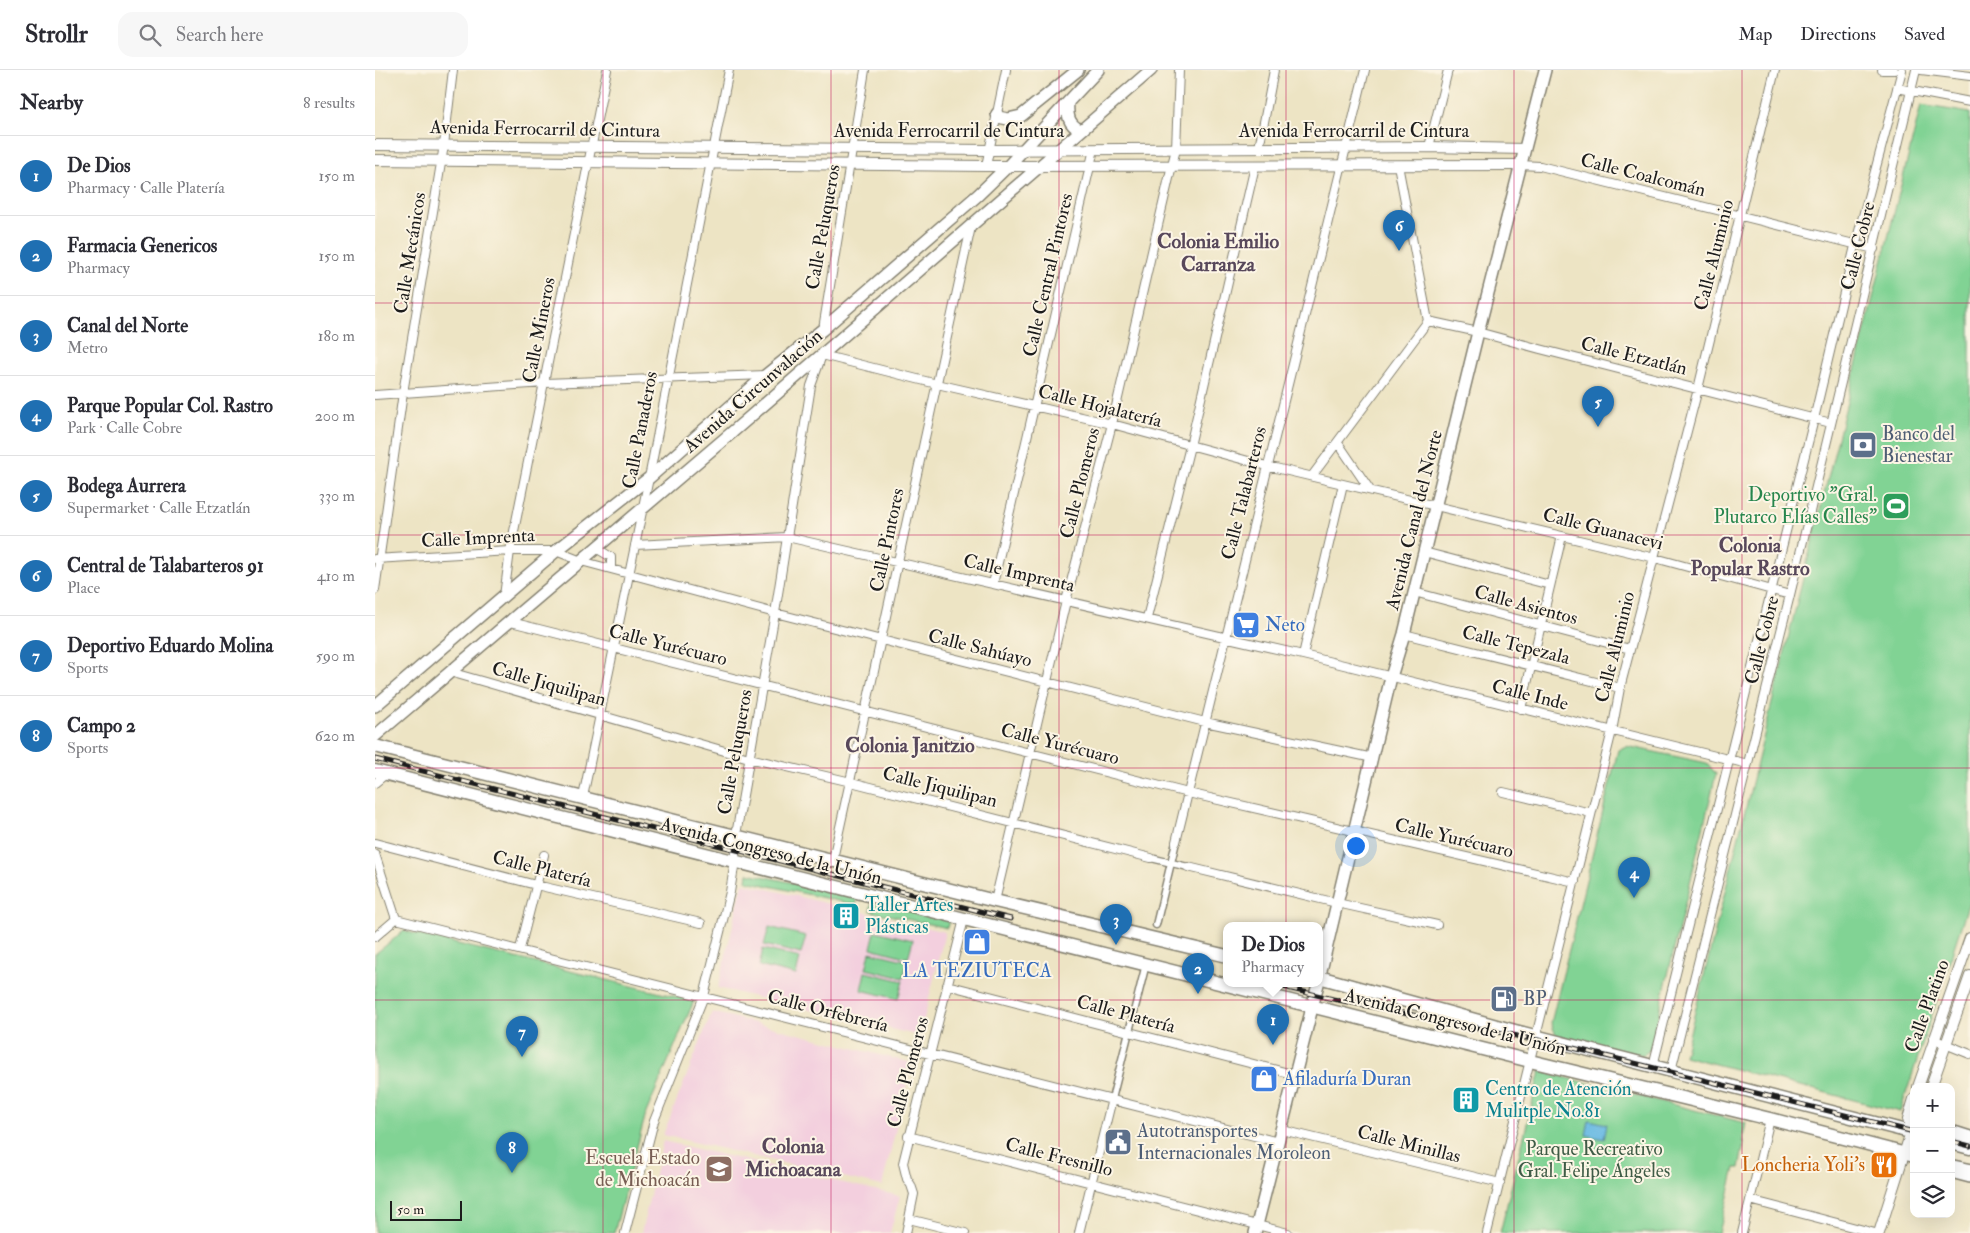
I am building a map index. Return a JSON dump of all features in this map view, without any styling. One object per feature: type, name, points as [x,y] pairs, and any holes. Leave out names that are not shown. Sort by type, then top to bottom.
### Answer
[{"type":"main road","points":[[997,114],[998,117],[1008,119],[1021,116],[1078,70]]},
{"type":"main road","name":"Avenida Circunvalación","points":[[375,706],[556,551],[649,478],[766,374],[823,330],[978,194],[1009,165],[1098,70]]},
{"type":"main road","name":"Avenida Circunvalación","points":[[375,736],[511,622],[1062,149],[1080,130],[1151,70]]},
{"type":"main road","name":"Avenida Canal del Norte","points":[[1323,961],[1391,677],[1404,634],[1545,70]]},
{"type":"main road","points":[[1068,102],[1069,118],[1073,126],[1080,130]]},
{"type":"main road","name":"Avenida Congreso de la Unión","points":[[375,746],[995,901],[1223,955]]},
{"type":"main road","name":"Avenida Congreso de la Unión","points":[[381,773],[1223,983]]},
{"type":"main road","name":"Avenida Congreso de la Unión","points":[[1323,979],[1671,1071],[1910,1131]]},
{"type":"main road","name":"Avenida Congreso de la Unión","points":[[1240,987],[1909,1155]]},
{"type":"main road","points":[[1256,1229],[1317,987]]},
{"type":"main road","points":[[1955,1133],[1970,1137]]},
{"type":"main road","points":[[1955,1144],[1970,1148]]},
{"type":"main road","points":[[1955,1167],[1970,1170]]},
{"type":"main road","points":[[1955,1173],[1970,1177]]},
{"type":"street","name":"Calle Mecánicos","points":[[375,590],[377,559],[444,145],[453,70]]},
{"type":"street","name":"Calle Mineros","points":[[504,596],[509,551],[545,384],[607,70]]},
{"type":"street","name":"Calle Panaderos","points":[[583,797],[641,509],[649,478],[667,377],[729,70]]},
{"type":"street","name":"Calle Peluqueros","points":[[823,330],[865,70]]},
{"type":"street","points":[[986,166],[1006,70]]},
{"type":"street","name":"Calle Plomeros","points":[[995,901],[1067,601],[1112,424],[1176,149],[1179,70]]},
{"type":"street","points":[[1259,148],[1274,70]]},
{"type":"street","name":"Calle Talabarteros","points":[[1156,925],[1365,70]]},
{"type":"street","points":[[1429,147],[1448,70]]},
{"type":"street","name":"Calle Aluminio","points":[[1487,1233],[1612,731],[1620,688],[1698,389],[1775,70]]},
{"type":"street","points":[[1882,70],[1894,70]]},
{"type":"street","name":"Calle Cobre","points":[[1653,1066],[1855,246],[1902,70]]},
{"type":"street","name":"Calle Cobre","points":[[1671,1071],[1790,595],[1916,70]]},
{"type":"street","points":[[1921,70],[1970,76]]},
{"type":"street","points":[[1897,88],[1970,102]]},
{"type":"street","name":"Avenida Ferrocarril de Cintura","points":[[375,145],[990,150],[1429,147],[1524,149]]},
{"type":"street","points":[[539,147],[539,163]]},
{"type":"street","points":[[785,165],[786,149]]},
{"type":"street","name":"Calle Central Pintores","points":[[993,584],[1094,149]]},
{"type":"street","name":"Avenida Ferrocarril de Cintura","points":[[375,160],[785,165],[1520,166]]},
{"type":"street","points":[[1312,476],[1339,443],[1428,321],[1398,165]]},
{"type":"street","points":[[1147,618],[1190,446],[1255,166]]},
{"type":"street","name":"Calle Coalcomán","points":[[1520,166],[1540,166],[1855,246],[1874,249]]},
{"type":"street","name":"Calle Pintores","points":[[833,860],[867,712],[971,227]]},
{"type":"street","name":"Calle Etzatlán","points":[[1428,321],[1831,422]]},
{"type":"street","name":"Calle Peluqueros","points":[[625,1233],[654,1121],[704,996],[730,892],[735,861],[736,835],[763,686],[811,386],[821,355]]},
{"type":"street","name":"Calle Hojalatería","points":[[821,355],[1112,424],[1267,466],[1436,506]]},
{"type":"street","points":[[375,394],[667,377],[766,374]]},
{"type":"street","points":[[1339,443],[1370,490]]},
{"type":"street","points":[[1303,655],[1343,484]]},
{"type":"street","name":"Calle Guanacevi","points":[[1436,506],[1655,558],[1790,595]]},
{"type":"street","points":[[1521,709],[1562,536]]},
{"type":"street","name":"Calle Imprenta","points":[[635,545],[787,538],[1147,618],[1391,677]]},
{"type":"street","points":[[596,548],[611,557],[611,568]]},
{"type":"street","name":"Calle Imprenta","points":[[377,559],[509,551],[556,551],[581,561]]},
{"type":"street","points":[[1424,552],[1550,585]]},
{"type":"street","name":"Calle Sahúayo","points":[[581,561],[775,613],[1205,722],[1373,758]]},
{"type":"street","name":"Calle Asientos","points":[[1414,592],[1630,649]]},
{"type":"street","name":"Calle Yurécuaro","points":[[511,622],[1188,793],[1575,882]]},
{"type":"street","name":"Calle Tepezala","points":[[1404,634],[1620,688]]},
{"type":"street","name":"Calle Jiquilipan","points":[[450,672],[749,758],[1171,863],[1437,925]]},
{"type":"street","name":"Calle Inde","points":[[1391,677],[1748,764]]},
{"type":"street","points":[[375,783],[381,773]]},
{"type":"street","points":[[1503,792],[1591,812]]},
{"type":"street","name":"Calle Platería","points":[[375,843],[701,923]]},
{"type":"street","points":[[375,854],[396,919],[375,937]]},
{"type":"street","points":[[520,949],[544,855]]},
{"type":"street","name":"Calle Orfebrería","points":[[396,919],[1278,1142]]},
{"type":"street","name":"Calle Plomeros","points":[[906,1233],[914,1194],[907,1179],[903,1163],[908,1136],[931,1053],[964,919]]},
{"type":"street","name":"Calle Platino","points":[[1919,1083],[1933,1039],[1970,938]]},
{"type":"street","points":[[1079,1233],[1093,1183],[1146,964]]},
{"type":"street","name":"Calle Platino","points":[[1932,1083],[1969,980]]},
{"type":"street","name":"Calle Platería","points":[[947,985],[1296,1075]]},
{"type":"street","points":[[1933,1039],[1970,1054]]},
{"type":"street","points":[[1910,1110],[1907,1119],[1910,1126]]},
{"type":"street","points":[[1742,1233],[1770,1119]]},
{"type":"street","name":"Calle Minillas","points":[[1281,1130],[1500,1183]]},
{"type":"street","name":"Calle Fresnillo","points":[[908,1136],[1093,1183],[1256,1229],[1288,1233]]},
{"type":"street","points":[[1955,1138],[1970,1142]]},
{"type":"street","points":[[1750,1200],[1877,1233],[1909,1155]]},
{"type":"street","points":[[909,1219],[965,1233]]},
{"type":"shaded area","points":[[743,883],[945,932],[920,1036],[718,988]]},
{"type":"shaded area","points":[[712,1012],[912,1063],[882,1186],[663,1135]]},
{"type":"shaded area","name":"Escuela Estado de Michoacán","points":[[663,1141],[900,1196],[890,1233],[641,1233]]},
{"type":"green space","name":"Deportivo \"Gral. Plutarco Elías Calles\"","points":[[1921,105],[1970,113],[1970,899],[1900,1112],[1684,1056]]},
{"type":"green space","points":[[1626,746],[1707,763],[1716,774],[1650,1050],[1643,1055],[1556,1035],[1551,1023],[1618,750]]},
{"type":"green space","points":[[748,873],[858,897],[856,905],[747,881]]},
{"type":"green space","points":[[872,902],[949,920],[947,928],[870,911]]},
{"type":"green space","points":[[769,927],[806,936],[801,954],[764,945]]},
{"type":"green space","points":[[404,931],[694,1001],[646,1113],[614,1233],[375,1233],[375,954]]},
{"type":"green space","points":[[875,931],[913,940],[908,958],[871,948]]},
{"type":"green space","points":[[763,949],[800,958],[796,975],[759,966]]},
{"type":"green space","points":[[870,952],[908,961],[903,978],[866,969]]},
{"type":"green space","points":[[865,972],[903,981],[898,999],[861,990]]},
{"type":"green space","name":"Parque Recreativo Gral. Felipe Ángeles","points":[[1540,1071],[1746,1123],[1739,1168],[1735,1168],[1719,1233],[1500,1233]]},
{"type":"water","points":[[1589,1120],[1607,1124],[1604,1139],[1586,1135]]},
{"type":"railway","points":[[375,759],[1011,919]]},
{"type":"railway","points":[[1283,987],[1333,999],[1553,1043],[1910,1131]]},
{"type":"railway","points":[[1955,1142],[1970,1146]]},
{"type":"place","name":"Central de Talabarteros 91","points":[[1399,251]]},
{"type":"place","name":"Bodega Aurrera","points":[[1598,427]]},
{"type":"place","name":"Banco del Bienestar","points":[[1863,445]]},
{"type":"place","name":"Deportivo \"Gral. Plutarco Elías Calles\"","points":[[1896,506]]},
{"type":"place","name":"Neto","points":[[1246,625]]},
{"type":"place","name":"Parque Popular Col. Rastro","points":[[1634,898]]},
{"type":"place","name":"Taller Artes Plásticas","points":[[846,916]]},
{"type":"place","name":"LA TEZIUTECA","points":[[977,942]]},
{"type":"place","name":"Canal del Norte","points":[[1116,945]]},
{"type":"place","name":"Farmacia Genericos","points":[[1198,994]]},
{"type":"place","name":"BP","points":[[1504,999]]},
{"type":"place","name":"De Dios","points":[[1273,1045]]},
{"type":"place","name":"Deportivo Eduardo Molina","points":[[522,1057]]},
{"type":"place","name":"Afiladuría Duran","points":[[1264,1079]]},
{"type":"place","name":"Centro de Atención Mulitple No.81","points":[[1466,1100]]},
{"type":"place","name":"Autotransportes Internacionales Moroleon","points":[[1118,1142]]},
{"type":"place","name":"Loncheria Yoli's","points":[[1884,1165]]},
{"type":"place","name":"Escuela Estado de Michoacán","points":[[719,1169]]},
{"type":"place","name":"Campo 2","points":[[512,1173]]},
{"type":"district","name":"Colonia Emilio Carranza","points":[[1218,252]]},
{"type":"district","name":"Colonia Popular Rastro","points":[[1750,556]]},
{"type":"district","name":"Colonia Janitzio","points":[[910,745]]},
{"type":"district","name":"Colonia Michoacana","points":[[793,1158]]}]
